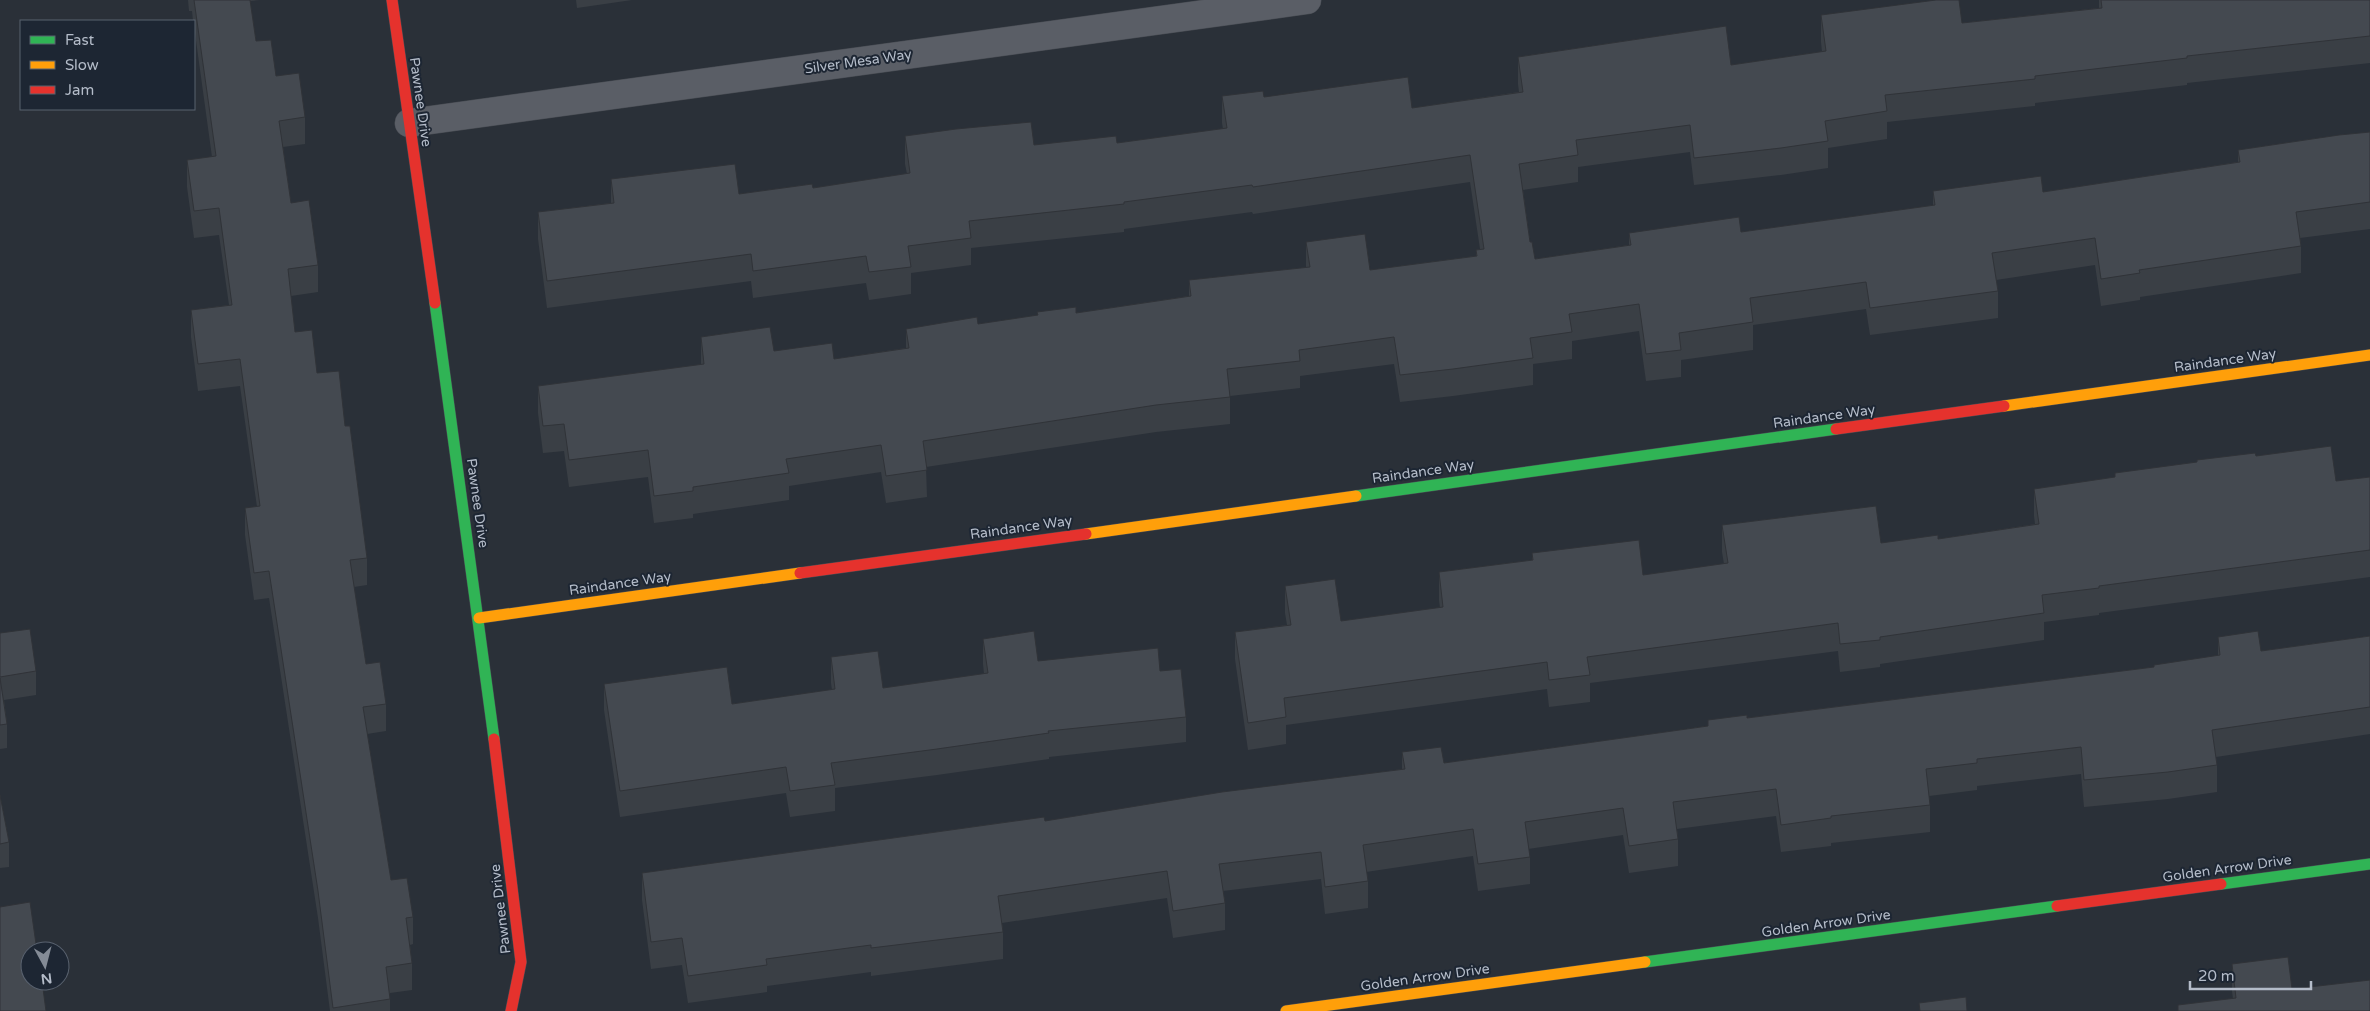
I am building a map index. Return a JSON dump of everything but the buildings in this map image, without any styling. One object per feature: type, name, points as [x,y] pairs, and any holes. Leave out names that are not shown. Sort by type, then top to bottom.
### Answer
[{"type":"street","name":"Pawnee Drive","points":[[392,0],[479,618],[521,962],[511,1011]]},
{"type":"street","name":"Silver Mesa Way","points":[[409,123],[1307,0]]},
{"type":"street","name":"Raindance Way","points":[[479,618],[2370,355]]},
{"type":"street","name":"Golden Arrow Drive","points":[[1286,1011],[2370,864]]},
{"type":"traffic: fast","points":[[435,303],[494,739]]},
{"type":"traffic: fast","points":[[1356,496],[1836,429]]},
{"type":"traffic: fast","points":[[2221,884],[2370,864]]},
{"type":"traffic: fast","points":[[1645,962],[2057,906]]},
{"type":"traffic: slow","points":[[2004,406],[2370,355]]},
{"type":"traffic: slow","points":[[1086,534],[1356,496]]},
{"type":"traffic: slow","points":[[479,618],[800,573]]},
{"type":"traffic: slow","points":[[1286,1011],[1645,962]]},
{"type":"traffic: jam","points":[[392,0],[435,303]]},
{"type":"traffic: jam","points":[[1836,429],[2004,406]]},
{"type":"traffic: jam","points":[[800,573],[1086,534]]},
{"type":"traffic: jam","points":[[494,739],[521,962],[511,1011]]},
{"type":"traffic: jam","points":[[2057,906],[2221,884]]}]
